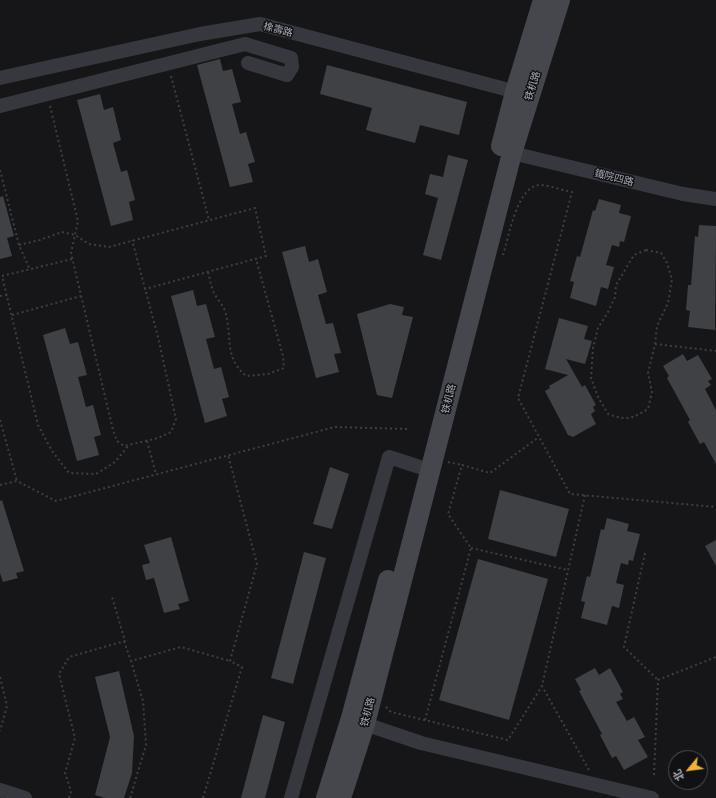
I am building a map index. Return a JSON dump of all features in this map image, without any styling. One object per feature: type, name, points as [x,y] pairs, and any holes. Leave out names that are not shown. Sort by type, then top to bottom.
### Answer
[{"type":"main road","name":"铁机路","points":[[341,798],[365,724],[522,94],[543,0]]},
{"type":"main road","name":"铁机路","points":[[326,798],[441,430],[512,153],[522,94],[560,0]]},
{"type":"street","name":"橡壽路","points":[[0,78],[200,34],[260,24],[522,94]]},
{"type":"street","points":[[0,106],[245,44],[291,58],[292,67],[287,75],[248,62]]},
{"type":"street","name":"鐵院四路","points":[[512,153],[683,194],[716,199]]},
{"type":"street","points":[[290,798],[389,457],[430,465]]},
{"type":"street","points":[[365,724],[420,743],[652,798]]},
{"type":"street","points":[[0,790],[25,798]]},
{"type":"path","points":[[168,64],[209,220]]},
{"type":"path","points":[[47,94],[78,221],[71,252],[72,259],[113,430],[117,441],[124,446],[171,432],[176,419],[132,240]]},
{"type":"path","points":[[0,170],[19,245],[30,270]]},
{"type":"path","points":[[572,192],[518,398],[570,494],[716,507]]},
{"type":"path","points":[[19,245],[40,240],[62,232],[75,235],[89,244],[109,247],[254,208],[266,256],[145,289]]},
{"type":"path","points":[[646,250],[661,253],[667,263],[672,279],[668,303],[656,326],[655,344],[648,373],[652,392],[648,408],[632,419],[619,418],[608,414],[598,397],[591,378],[593,348],[598,328],[615,297],[616,285],[634,255],[646,250]]},
{"type":"path","points":[[72,259],[2,276],[38,426],[52,451],[68,473],[96,474],[115,462],[130,444]]},
{"type":"path","points":[[208,272],[214,292],[225,310],[229,329],[229,347],[236,368],[246,376],[268,374],[284,368],[283,356],[256,259]]},
{"type":"path","points":[[0,296],[7,295]]},
{"type":"path","points":[[12,315],[81,296]]},
{"type":"path","points":[[655,344],[716,351]]},
{"type":"path","points":[[0,420],[17,481]]},
{"type":"path","points":[[0,485],[17,481],[56,501],[335,427],[408,429]]},
{"type":"path","points":[[430,465],[462,465],[490,473],[539,437]]},
{"type":"path","points":[[147,440],[156,474]]},
{"type":"path","points":[[228,455],[257,564],[230,661]]},
{"type":"path","points":[[462,465],[448,514],[471,548],[568,570]]},
{"type":"path","points":[[471,548],[425,720],[508,740],[542,686],[585,495]]},
{"type":"path","points":[[645,552],[624,647],[658,680],[654,775]]},
{"type":"path","points":[[112,597],[143,701],[146,745],[130,798]]},
{"type":"path","points":[[69,798],[72,792],[65,773],[75,738],[59,674],[69,657],[124,641]]},
{"type":"path","points":[[132,665],[131,661],[181,647],[230,661],[242,667],[203,798]]},
{"type":"path","points":[[658,680],[716,657]]},
{"type":"path","points":[[0,677],[7,706],[0,731]]},
{"type":"path","points":[[542,686],[597,785]]},
{"type":"building","points":[[220,59],[223,71],[232,69],[241,102],[232,104],[240,134],[246,132],[255,162],[248,164],[253,182],[230,187],[197,65]]},
{"type":"building","points":[[327,65],[467,102],[459,135],[420,125],[415,143],[366,130],[372,108],[320,94]]},
{"type":"building","points":[[100,94],[104,110],[113,107],[121,140],[113,143],[121,172],[127,170],[135,200],[129,202],[133,220],[111,226],[77,100]]},
{"type":"building","points":[[448,155],[468,160],[441,260],[423,255],[438,198],[425,194],[430,174],[443,177]]},
{"type":"building","points":[[3,196],[14,236],[7,238],[12,256],[0,259],[0,197]]},
{"type":"building","points":[[599,199],[621,205],[619,213],[631,216],[624,242],[620,241],[619,247],[612,245],[606,265],[614,267],[608,289],[601,287],[596,306],[570,298],[574,282],[570,281],[577,256],[580,257],[593,210],[595,211]]},
{"type":"building","points":[[699,225],[716,226],[715,330],[688,327],[690,311],[686,310],[688,285],[691,285],[695,236],[698,237]]},
{"type":"building","points":[[305,246],[309,262],[318,259],[327,292],[318,295],[326,324],[333,323],[341,353],[334,354],[339,372],[316,378],[282,252]]},
{"type":"building","points":[[193,290],[197,306],[206,304],[215,337],[206,339],[214,369],[221,367],[229,397],[222,399],[227,416],[205,423],[171,296]]},
{"type":"building","points":[[390,304],[404,307],[402,315],[413,317],[392,398],[377,395],[357,314]]},
{"type":"building","points":[[559,318],[588,326],[584,339],[592,341],[585,364],[566,359],[582,387],[585,385],[596,405],[593,407],[595,411],[591,414],[596,424],[573,437],[568,435],[545,391],[550,388],[549,386],[568,375],[545,369]]},
{"type":"building","points":[[65,328],[70,344],[78,342],[87,375],[78,377],[86,407],[93,405],[101,435],[94,437],[99,455],[77,461],[43,335]]},
{"type":"building","points":[[683,354],[687,361],[698,355],[712,379],[708,381],[711,385],[705,389],[716,410],[716,464],[704,442],[700,444],[688,422],[690,420],[667,378],[669,376],[663,366]]},
{"type":"building","points":[[330,467],[349,474],[332,529],[313,524]]},
{"type":"building","points":[[500,490],[569,509],[556,557],[488,539]]},
{"type":"building","points":[[2,500],[24,571],[16,573],[18,578],[3,582],[0,573],[0,501]]},
{"type":"building","points":[[607,518],[629,524],[627,531],[640,534],[633,561],[629,560],[628,565],[621,563],[616,583],[624,585],[619,608],[612,606],[607,625],[581,618],[585,602],[581,601],[587,576],[590,577],[601,529],[604,530]]},
{"type":"building","points":[[171,537],[189,601],[178,604],[180,609],[164,613],[154,578],[146,580],[142,565],[150,563],[144,545]]},
{"type":"building","points":[[716,540],[716,566],[705,546]]},
{"type":"building","points":[[304,552],[326,558],[293,684],[271,678]]},
{"type":"building","points":[[478,559],[548,579],[509,720],[439,700]]},
{"type":"building","points":[[595,668],[599,675],[610,668],[623,692],[620,694],[623,699],[616,702],[627,721],[634,717],[645,737],[638,740],[648,757],[624,770],[616,756],[612,758],[600,735],[602,734],[579,691],[581,690],[575,679]]},
{"type":"building","points":[[119,671],[134,736],[132,773],[124,798],[105,798],[95,795],[110,737],[95,677]]},
{"type":"building","points":[[263,715],[285,722],[265,798],[241,798]]}]
